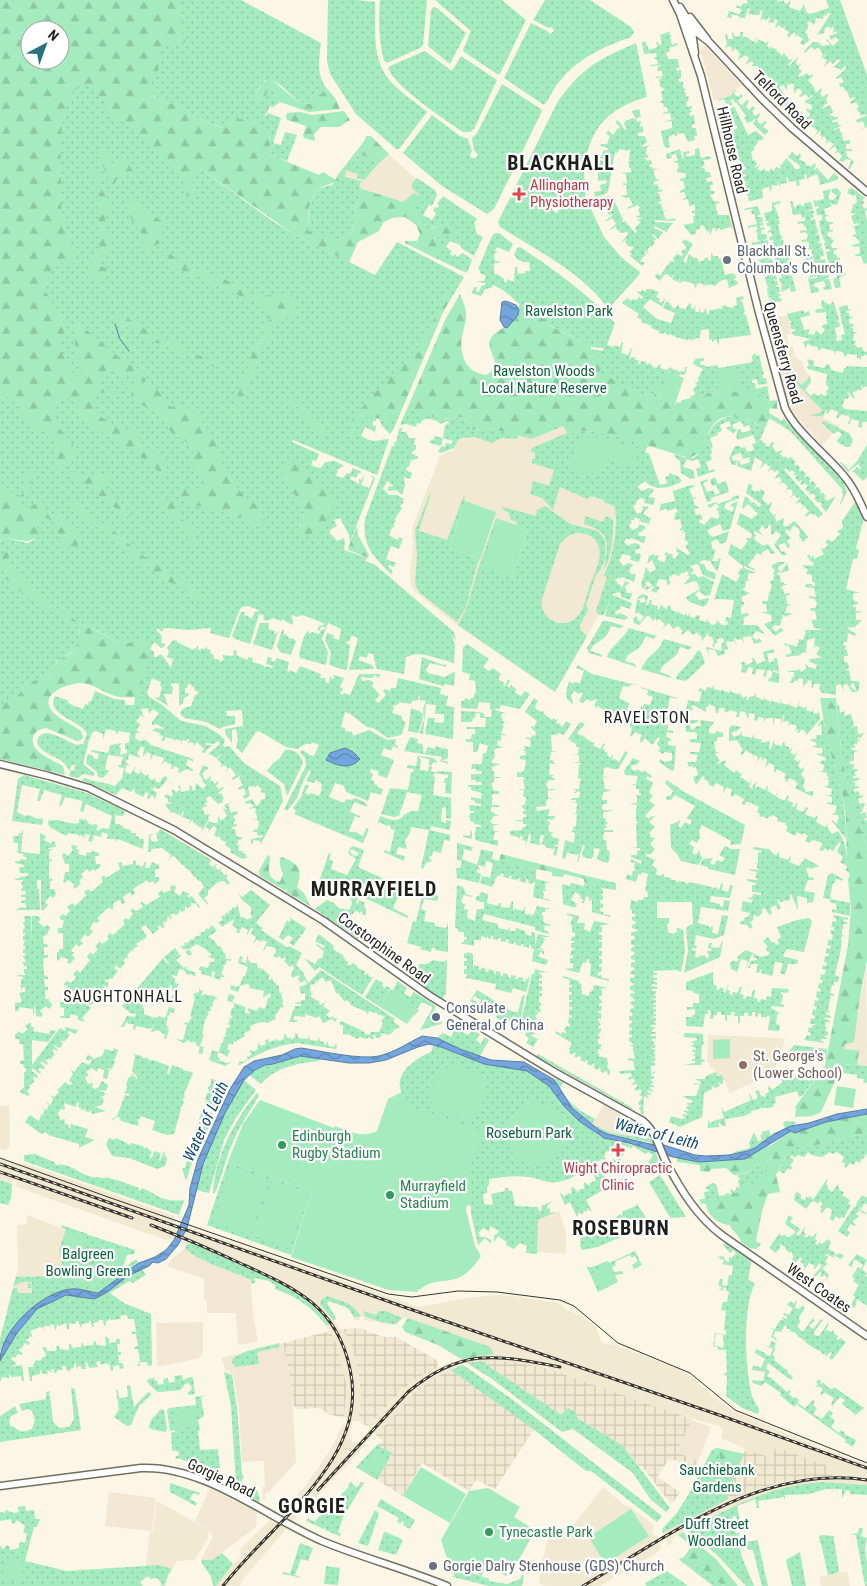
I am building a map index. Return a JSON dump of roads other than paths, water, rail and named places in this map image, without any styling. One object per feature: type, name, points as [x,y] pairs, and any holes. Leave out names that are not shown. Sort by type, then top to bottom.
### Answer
[{"type":"main road","name":"Hillhouse Road","points":[[676,1],[689,22],[696,60],[743,247]]},
{"type":"main road","points":[[676,1],[689,22],[708,41],[695,46]]},
{"type":"main road","name":"Telford Road","points":[[689,22],[692,30],[708,41],[792,128],[867,192]]},
{"type":"main road","name":"Hillhouse Road","points":[[692,30],[696,60]]},
{"type":"main road","name":"Queensferry Road","points":[[743,247],[784,408],[793,421],[846,477],[866,513]]},
{"type":"main road","name":"Corstorphine Road","points":[[0,764],[89,788],[140,812],[189,839],[335,927],[435,1000],[549,1069],[643,1122],[652,1131],[665,1160]]},
{"type":"main road","name":"West Coates","points":[[665,1160],[704,1221],[867,1336]]},
{"type":"main road","name":"Gorgie Road","points":[[0,1486],[141,1468],[162,1468],[190,1475],[226,1491],[293,1528],[320,1540],[447,1586]]},
{"type":"water","points":[[506,301],[516,305],[519,310],[518,315],[507,328],[504,327],[500,320],[502,302]]},
{"type":"water","points":[[345,748],[353,752],[360,759],[348,766],[326,760],[330,753]]},
{"type":"water","points":[[422,1036],[437,1038],[460,1049],[491,1060],[524,1062],[553,1079],[572,1108],[599,1130],[607,1134],[650,1144],[664,1145],[695,1155],[729,1155],[747,1151],[791,1126],[809,1123],[837,1114],[867,1109],[867,1114],[826,1122],[795,1133],[791,1131],[745,1159],[699,1162],[673,1157],[629,1143],[604,1138],[579,1121],[564,1106],[549,1086],[527,1071],[484,1064],[429,1044],[386,1060],[369,1063],[349,1063],[300,1056],[265,1065],[255,1070],[244,1080],[225,1113],[203,1164],[187,1228],[178,1245],[166,1259],[158,1263],[153,1262],[94,1299],[66,1295],[37,1309],[17,1333],[0,1361],[2,1349],[7,1338],[24,1315],[35,1305],[47,1297],[71,1289],[98,1293],[139,1263],[155,1257],[166,1250],[174,1240],[189,1205],[190,1188],[198,1159],[230,1089],[244,1067],[254,1061],[282,1055],[301,1048],[352,1056],[379,1056],[396,1050]]},
{"type":"waterway","points":[[115,324],[120,339],[129,351]]},
{"type":"tram line","points":[[0,1158],[388,1294],[412,1297],[458,1291],[497,1292],[560,1300],[574,1306],[618,1343],[690,1373],[735,1410],[867,1463]]},
{"type":"railway","points":[[0,1164],[867,1468]]},
{"type":"railway","points":[[0,1172],[132,1218]]},
{"type":"railway","points":[[151,1225],[261,1273],[296,1291],[324,1314],[335,1329],[344,1347],[350,1369],[353,1396],[349,1421],[340,1446],[333,1458],[315,1485],[223,1586]]},
{"type":"railway","points":[[318,1490],[408,1392],[446,1367],[480,1358],[517,1360],[560,1367]]},
{"type":"railway","points":[[583,1586],[683,1526],[718,1508],[754,1493],[790,1483],[828,1478],[867,1480]]},
{"type":"place","name":"Allingham Physiotherapy","points":[[519,194]]},
{"type":"place","name":"Blackhall St. Columba's Church","points":[[727,260]]},
{"type":"place","name":"Consulate General of China","points":[[436,1017]]},
{"type":"place","name":"St. George's (Lower School)","points":[[743,1065]]},
{"type":"place","name":"Edinburgh Rugby Stadium","points":[[282,1145]]},
{"type":"place","name":"Wight Chiropractic Clinic","points":[[618,1150]]},
{"type":"place","name":"Murrayfield Stadium","points":[[390,1195]]},
{"type":"place","name":"Tynecastle Park","points":[[489,1532]]},
{"type":"place","name":"Gorgie Dalry Stenhouse (GDS) Church","points":[[433,1566]]},
{"type":"district","name":"BLACKHALL","points":[[561,163]]},
{"type":"district","name":"RAVELSTON","points":[[647,717]]},
{"type":"district","name":"MURRAYFIELD","points":[[374,889]]},
{"type":"district","name":"SAUGHTONHALL","points":[[123,996]]},
{"type":"district","name":"ROSEBURN","points":[[621,1228]]},
{"type":"district","name":"GORGIE","points":[[312,1506]]},
{"type":"park label","name":"Ravelston Park","points":[[569,311]]},
{"type":"park label","name":"Ravelston Woods Local Nature Reserve","points":[[544,380]]},
{"type":"park label","name":"Roseburn Park","points":[[529,1133]]},
{"type":"park label","name":"Balgreen Bowling Green","points":[[88,1262]]},
{"type":"park label","name":"Sauchiebank Gardens","points":[[717,1478]]},
{"type":"park label","name":"Duff Street Woodland","points":[[717,1532]]},
{"type":"water label","name":"Water of Leith","points":[[205,1121]]},
{"type":"water label","name":"Water of Leith","points":[[657,1133]]}]
